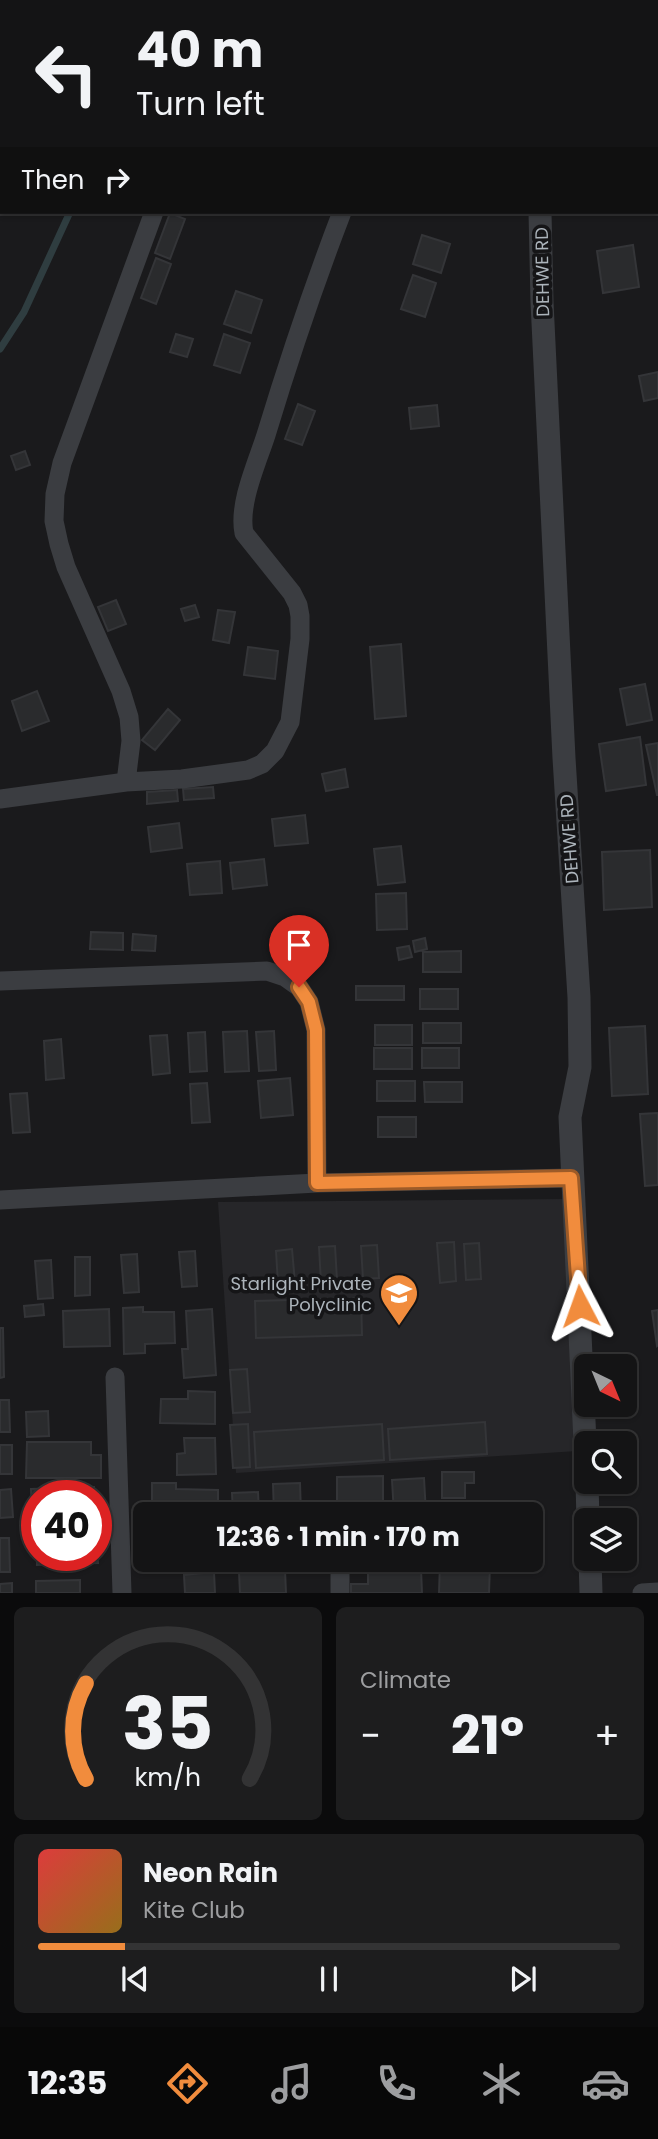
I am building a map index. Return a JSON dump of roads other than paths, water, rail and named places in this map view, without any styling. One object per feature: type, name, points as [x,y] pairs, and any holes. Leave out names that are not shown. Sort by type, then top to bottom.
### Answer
[{"type":"street","points":[[126,782],[131,741],[129,717],[121,691],[66,567],[54,521],[55,494],[61,463],[153,214]]},
{"type":"street","points":[[0,799],[126,782],[182,779],[248,770],[262,764],[275,751],[290,722],[300,639],[298,605],[292,593],[244,533],[243,509],[305,309],[341,214]]},
{"type":"street","name":"DEHWE RD","points":[[540,214],[564,758],[579,997],[580,1067],[570,1117],[585,1431]]},
{"type":"street","points":[[0,981],[267,971],[285,977],[299,987],[309,1002],[316,1030],[317,1183]]},
{"type":"street","points":[[0,1200],[317,1183],[571,1178]]},
{"type":"street","points":[[115,1377],[122,1593]]},
{"type":"street","points":[[590,1571],[591,1593]]},
{"type":"street","points":[[340,1572],[340,1593]]},
{"type":"street","points":[[642,1593],[658,1592]]},
{"type":"waterway","points":[[0,349],[24,312],[69,214]]},
{"type":"place","name":"Starlight Private Polyclinic","points":[[399,1327]]}]
